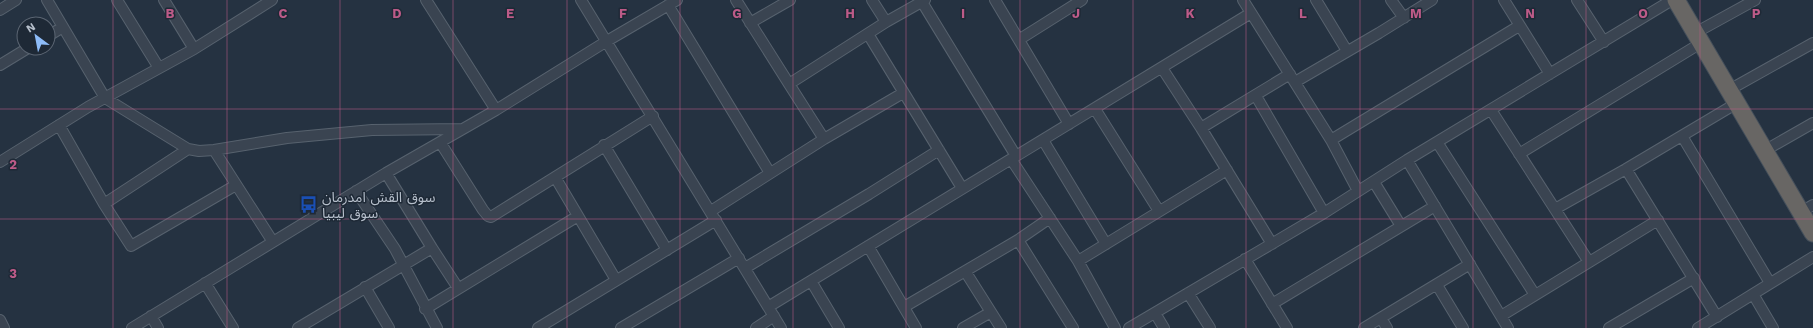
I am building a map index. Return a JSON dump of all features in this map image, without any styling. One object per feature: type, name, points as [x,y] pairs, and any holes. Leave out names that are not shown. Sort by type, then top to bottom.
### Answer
[{"type":"highway","points":[[1676,0],[1764,151],[1807,208],[1813,233]]},
{"type":"street","points":[[0,10],[16,0]]},
{"type":"street","points":[[47,0],[105,98],[188,149],[199,151],[214,150],[336,132],[398,129],[462,129]]},
{"type":"street","points":[[116,0],[159,68]]},
{"type":"street","points":[[0,162],[88,107],[194,48],[272,0]]},
{"type":"street","points":[[426,0],[496,110]]},
{"type":"street","points":[[582,0],[781,328]]},
{"type":"street","points":[[132,328],[356,191],[496,110],[606,41],[677,0]]},
{"type":"street","points":[[736,0],[824,140]]},
{"type":"street","points":[[750,23],[790,0]]},
{"type":"street","points":[[872,0],[886,22]]},
{"type":"street","points":[[995,0],[1020,39],[1068,124]]},
{"type":"street","points":[[1020,39],[1082,0]]},
{"type":"street","points":[[1243,0],[1331,140],[1358,191]]},
{"type":"street","points":[[1316,0],[1348,51]]},
{"type":"street","points":[[1391,0],[1404,18]]},
{"type":"street","points":[[1201,128],[1256,96],[1348,51],[1432,0]]},
{"type":"street","points":[[1504,0],[1550,74]]},
{"type":"street","points":[[1577,0],[1604,42]]},
{"type":"street","points":[[1129,328],[1324,213],[1407,160],[1672,0]]},
{"type":"street","points":[[1519,154],[1755,0]]},
{"type":"street","points":[[165,1],[194,48]]},
{"type":"street","points":[[789,84],[886,22],[924,1],[1014,158],[1078,261],[1115,328]]},
{"type":"street","points":[[668,5],[770,173]]},
{"type":"street","points":[[768,306],[1251,13]]},
{"type":"street","points":[[1331,140],[1519,26]]},
{"type":"street","points":[[56,31],[63,27]]},
{"type":"street","points":[[868,34],[962,188]]},
{"type":"street","points":[[1555,209],[1682,136],[1733,96],[1813,43]]},
{"type":"street","points":[[0,65],[16,55]]},
{"type":"street","points":[[1162,68],[1201,128],[1272,244]]},
{"type":"street","points":[[711,211],[770,173],[903,93]]},
{"type":"street","points":[[1256,96],[1324,213]]},
{"type":"street","points":[[1095,109],[1159,211]]},
{"type":"street","points":[[1491,110],[1588,262]]},
{"type":"street","points":[[440,142],[483,210],[490,217],[653,116]]},
{"type":"street","points":[[1764,151],[1813,123]]},
{"type":"street","points":[[59,125],[104,204],[130,245],[133,246],[236,185]]},
{"type":"street","points":[[1682,136],[1770,283]]},
{"type":"street","points":[[1043,140],[1106,244]]},
{"type":"street","points":[[1437,142],[1535,295]]},
{"type":"street","points":[[604,145],[667,250]]},
{"type":"street","points":[[104,204],[188,149]]},
{"type":"street","points":[[214,150],[273,242]]},
{"type":"street","points":[[745,268],[869,194],[939,150]]},
{"type":"street","points":[[1407,160],[1508,328]]},
{"type":"street","points":[[1626,169],[1717,317]]},
{"type":"street","points":[[1078,261],[1227,170]]},
{"type":"street","points":[[386,173],[458,288]]},
{"type":"street","points":[[555,177],[616,280]]},
{"type":"street","points":[[1374,182],[1401,226]]},
{"type":"street","points":[[356,191],[403,264],[436,328]]},
{"type":"street","points":[[1272,304],[1435,206]]},
{"type":"street","points":[[425,309],[578,216]]},
{"type":"street","points":[[904,307],[1018,240],[1050,218]]},
{"type":"street","points":[[538,328],[716,220]]},
{"type":"street","points":[[1501,316],[1658,220]]},
{"type":"street","points":[[1018,240],[1073,328]]},
{"type":"street","points":[[868,246],[916,328]]},
{"type":"street","points":[[298,328],[432,248]]},
{"type":"street","points":[[621,328],[739,258]]},
{"type":"street","points":[[1701,327],[1770,283],[1813,258]]},
{"type":"street","points":[[1245,259],[1287,328]]},
{"type":"street","points":[[1364,328],[1470,264]]},
{"type":"street","points":[[965,271],[1001,328]]},
{"type":"street","points":[[1610,328],[1694,278]]},
{"type":"street","points":[[811,281],[839,328]]},
{"type":"street","points":[[205,283],[233,328]]},
{"type":"street","points":[[1437,285],[1463,328]]},
{"type":"street","points":[[365,287],[389,328]]},
{"type":"street","points":[[1188,293],[1210,328]]},
{"type":"street","points":[[1753,294],[1773,328]]},
{"type":"street","points":[[963,328],[990,312]]},
{"type":"street","points":[[1155,312],[1164,328]]},
{"type":"street","points":[[151,316],[158,328]]},
{"type":"street","points":[[756,328],[774,316]]},
{"type":"street","points":[[1381,318],[1387,328]]},
{"type":"street","points":[[0,320],[4,328]]},
{"type":"place","name":"سوق القش امدرمان سوق ليبيا","points":[[309,205]]}]
